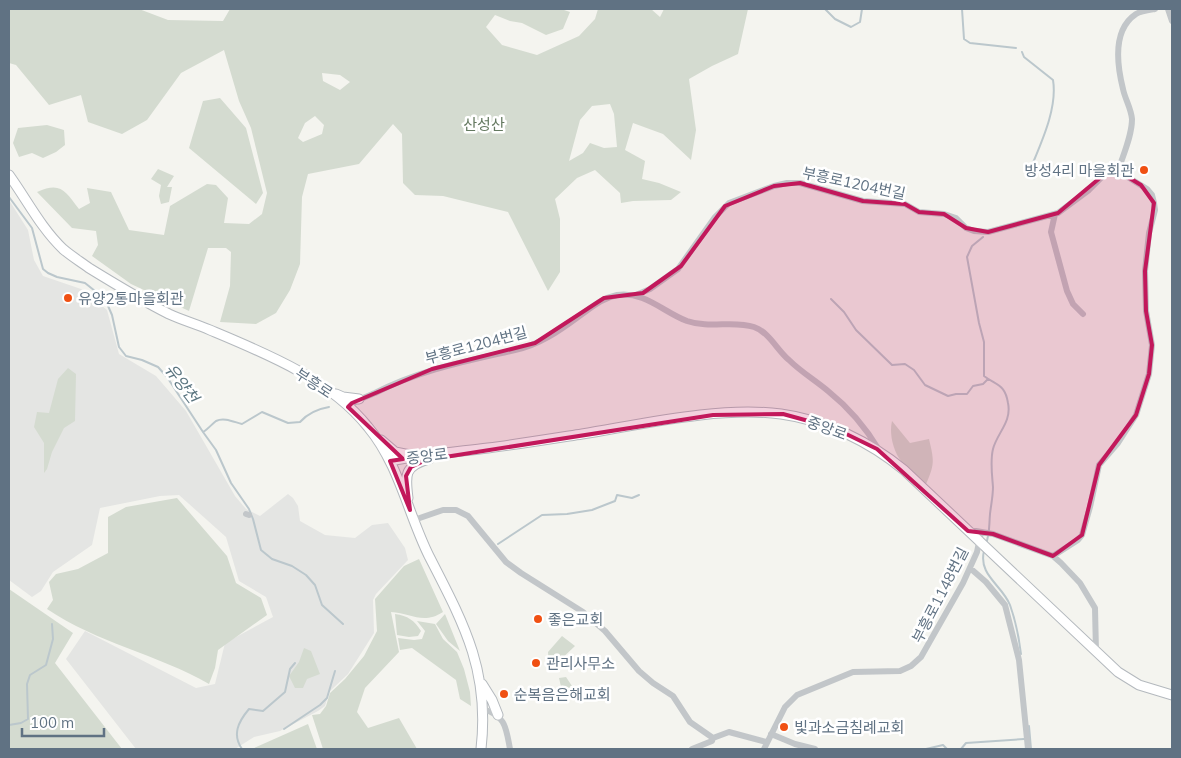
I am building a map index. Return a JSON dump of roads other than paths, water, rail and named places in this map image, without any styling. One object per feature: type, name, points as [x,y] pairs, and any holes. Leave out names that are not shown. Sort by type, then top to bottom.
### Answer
[{"type":"main road","name":"부흥로","points":[[9,175],[47,231],[63,249],[79,261],[120,288],[170,314],[276,360],[330,391],[357,414],[373,433],[390,461],[426,549],[466,631],[478,667],[480,681],[484,724],[481,749]]},
{"type":"main road","points":[[330,391],[343,397],[360,399]]},
{"type":"main road","name":"중앙로","points":[[390,461],[669,420],[744,412],[782,414],[808,420],[841,431],[880,451],[911,476],[982,547],[1118,672],[1149,689],[1172,695]]},
{"type":"main road","points":[[373,433],[395,452],[407,455],[430,455]]},
{"type":"main road","points":[[410,510],[406,480],[409,469],[426,460],[459,452]]},
{"type":"main road","points":[[480,681],[492,700],[498,715]]},
{"type":"street","points":[[1053,556],[1078,540],[1082,535],[1099,465],[1118,443],[1136,415],[1149,374],[1152,345],[1146,311],[1145,271],[1149,233],[1155,210],[1152,195],[1147,189],[1118,171],[1130,134],[1132,116],[1123,88],[1118,41],[1130,19],[1138,13],[1155,9]]},
{"type":"street","points":[[1168,9],[1172,21]]},
{"type":"street","name":"부흥로1204번길","points":[[348,407],[360,399],[396,382],[432,369],[535,344],[568,324],[604,298],[618,295],[635,295],[650,290],[678,269],[715,217],[729,203],[787,183],[812,186],[863,201],[905,204],[919,212],[944,214],[956,218],[966,228],[974,231],[988,232],[1058,213],[1089,190],[1107,172],[1118,171]]},
{"type":"street","points":[[1055,214],[1051,232],[1067,291],[1073,304],[1083,314]]},
{"type":"street","name":"부흥로1204번길","points":[[635,295],[690,322],[709,325],[746,325],[760,330],[788,360],[827,390],[846,408],[870,435],[880,451]]},
{"type":"street","points":[[414,520],[443,510],[456,510],[468,516],[506,562],[583,612],[604,631],[639,671],[673,696],[690,722],[712,738]]},
{"type":"street","points":[[968,531],[987,533],[1053,556],[1062,563],[1080,583],[1096,612],[1096,652]]},
{"type":"street","name":"부흥로1148번길","points":[[764,749],[784,707],[797,695],[853,672],[895,672],[911,666],[921,657],[928,648],[982,547],[987,533]]},
{"type":"street","points":[[970,568],[986,582],[1005,605],[1019,660],[1028,749]]},
{"type":"street","points":[[483,709],[498,715],[503,720],[510,749]]},
{"type":"street","points":[[692,749],[712,741],[712,738],[729,732],[766,742]]},
{"type":"street","points":[[771,734],[795,744],[815,749]]},
{"type":"waterway","points":[[825,9],[835,19],[851,27],[860,22],[862,9]]},
{"type":"waterway","points":[[962,9],[964,39],[970,43],[1016,48]]},
{"type":"waterway","points":[[1022,52],[1024,57],[1053,80],[1054,92],[1050,116],[1028,175]]},
{"type":"waterway","name":"유양천","points":[[9,197],[32,228],[43,269],[57,277],[85,283],[105,299],[112,315],[119,347],[126,356],[158,367],[167,377],[216,450],[231,483],[249,509],[261,550],[272,559],[292,566],[306,575],[315,585],[322,605],[343,624]]},
{"type":"waterway","points":[[983,237],[972,246],[967,257],[984,342],[984,376],[1003,389],[1007,397],[1009,410],[1006,422],[995,443],[992,454],[993,490],[986,544]]},
{"type":"waterway","points":[[831,299],[844,312],[856,330],[892,365],[905,364],[914,370],[925,385],[948,396],[967,394],[973,386],[983,384],[988,379]]},
{"type":"waterway","points":[[203,432],[216,421],[229,420],[242,424],[262,412],[288,423],[300,422],[313,412],[329,407]]},
{"type":"waterway","points":[[498,544],[542,515],[592,510],[615,501],[617,495],[632,498],[639,495]]},
{"type":"waterway","points":[[984,551],[984,567],[1006,598],[1014,616],[1021,654]]},
{"type":"waterway","points":[[9,725],[21,723],[28,719],[27,684],[30,675],[46,665],[53,639],[52,624]]},
{"type":"waterway","name":"유양천","points":[[242,749],[237,739],[239,724],[242,719],[249,709],[263,711],[285,692],[290,669],[295,663]]},
{"type":"waterway","points":[[284,729],[320,705],[327,698],[335,671]]},
{"type":"waterway","points":[[1029,726],[1031,749]]},
{"type":"waterway","points":[[961,749],[966,743],[1024,739]]},
{"type":"waterway","points":[[926,749],[943,745],[947,749]]},
{"type":"place","name":"방성4리 마을회관","points":[[1144,170]]},
{"type":"place","name":"유양2통마을회관","points":[[68,298]]},
{"type":"place","name":"좋은교회","points":[[538,619]]},
{"type":"place","name":"관리사무소","points":[[536,663]]},
{"type":"place","name":"순복음은해교회","points":[[504,694]]},
{"type":"place","name":"빛과소금침례교회","points":[[784,727]]},
{"type":"park label","name":"산성산","points":[[484,124]]}]
